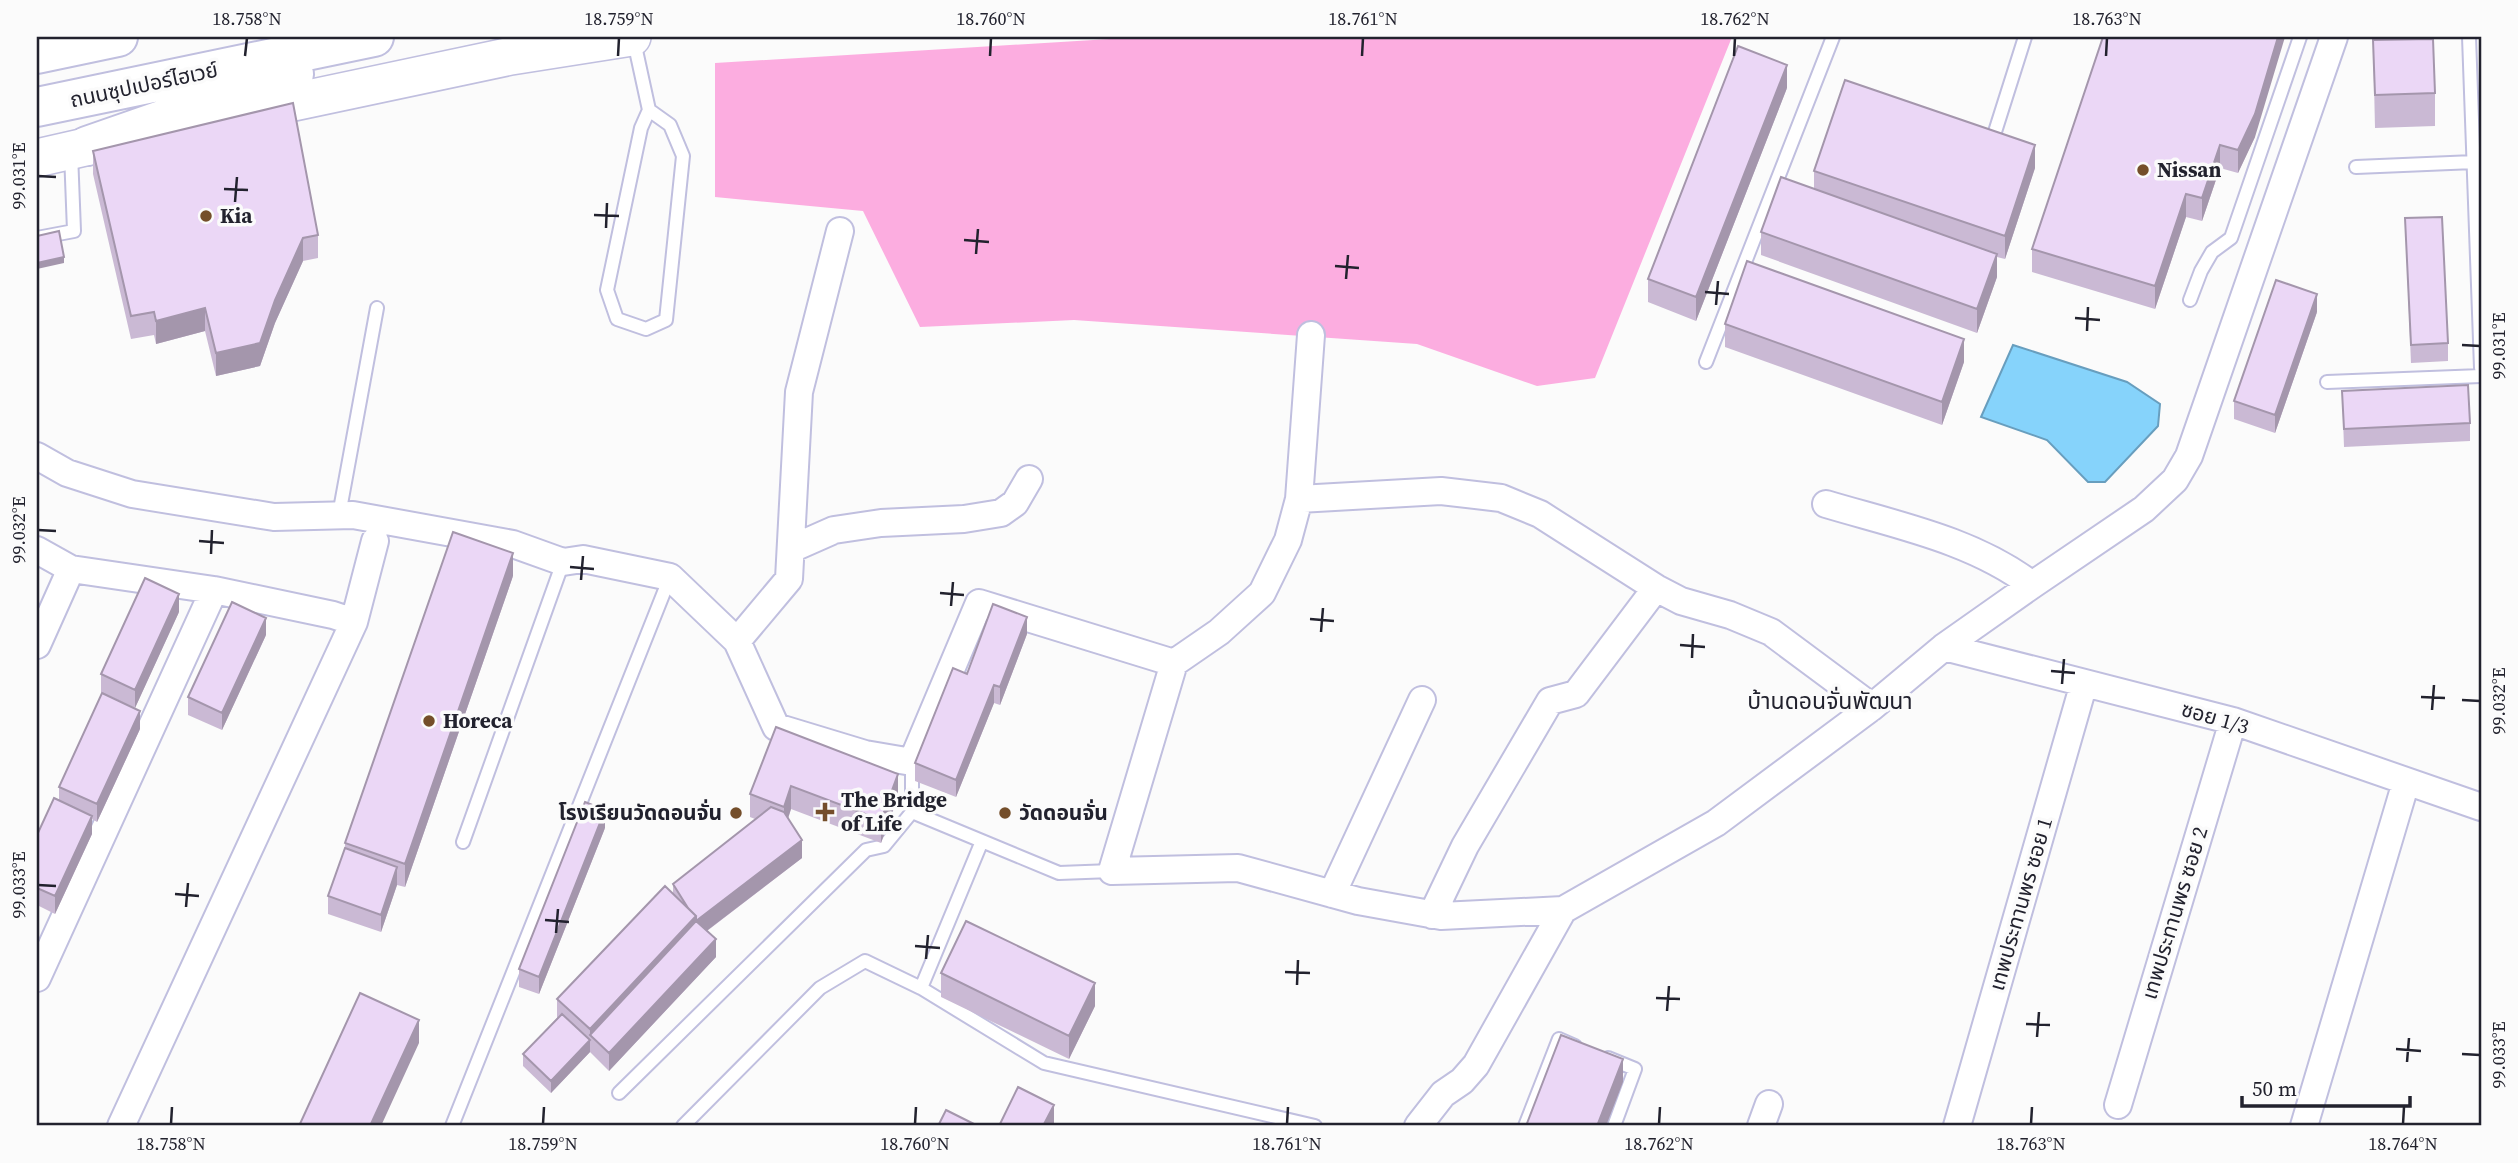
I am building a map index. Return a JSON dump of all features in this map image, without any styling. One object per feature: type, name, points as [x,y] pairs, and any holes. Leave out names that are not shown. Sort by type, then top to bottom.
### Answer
[{"type":"highway","points":[[37,54],[118,37]]},
{"type":"highway","name":"ถนนซุปเปอร์ไฮเวย์","points":[[37,107],[374,37]]},
{"type":"highway","points":[[65,151],[402,37]]},
{"type":"main road","points":[[65,151],[511,56],[632,37]]},
{"type":"street","points":[[1311,335],[1299,499],[1288,540],[1262,593],[1219,632],[1174,663],[1112,871],[1238,868],[1358,901],[1441,916],[1563,910],[1716,823],[1872,707],[1944,648],[2159,497],[2175,480],[2189,456],[2334,37]]},
{"type":"street","points":[[737,641],[789,579],[799,392],[840,231]]},
{"type":"street","points":[[37,456],[67,472],[132,494],[274,516],[353,515],[513,544],[563,562],[583,559],[670,578],[737,641],[776,727],[865,754],[912,762],[979,603],[1174,663]]},
{"type":"street","points":[[791,550],[834,530],[881,523],[964,519],[1001,513],[1015,503],[1028,478]]},
{"type":"street","points":[[1299,499],[1441,491],[1501,498],[1539,514],[1681,601],[1730,615],[1771,632],[1872,707]]},
{"type":"street","points":[[1826,504],[1958,545],[2010,568],[2032,585]]},
{"type":"street","points":[[121,1126],[354,622],[374,541]]},
{"type":"street","points":[[37,550],[71,569],[215,590],[333,615],[354,622]]},
{"type":"street","points":[[37,645],[71,569]]},
{"type":"street","points":[[1432,915],[1465,846],[1550,701],[1576,694],[1656,588]]},
{"type":"street","points":[[37,978],[215,590]]},
{"type":"street","name":"ซอย 1/3","points":[[1944,648],[2233,722],[2481,807]]},
{"type":"street","name":"เทพประทานพร ซอย 1","points":[[1957,1126],[2084,683]]},
{"type":"street","points":[[1332,894],[1422,700]]},
{"type":"street","name":"เทพประทานพร ซอย 2","points":[[2118,1105],[2233,722]]},
{"type":"street","points":[[2304,1126],[2406,782]]},
{"type":"street","points":[[1418,1126],[1443,1094],[1462,1081],[1476,1065],[1563,910]]},
{"type":"lane","points":[[632,37],[649,110],[641,128],[607,290],[617,319],[646,329],[666,320],[683,156],[670,125],[649,110]]},
{"type":"lane","points":[[1706,362],[1746,277],[1833,37]]},
{"type":"lane","points":[[1994,135],[2025,37]]},
{"type":"lane","points":[[2190,300],[2212,252],[2231,238],[2300,37]]},
{"type":"lane","points":[[2469,37],[2481,368]]},
{"type":"lane","points":[[37,238],[74,231],[65,151]]},
{"type":"lane","points":[[2356,167],[2474,162]]},
{"type":"lane","points":[[339,515],[377,308]]},
{"type":"lane","points":[[2327,382],[2481,376]]},
{"type":"lane","points":[[463,842],[563,562]]},
{"type":"lane","points":[[452,1126],[670,578]]},
{"type":"lane","points":[[619,1093],[866,850],[884,846],[912,812],[912,762]]},
{"type":"lane","points":[[912,812],[1059,873],[1112,871]]},
{"type":"lane","points":[[921,988],[982,841]]},
{"type":"lane","points":[[683,1126],[820,988],[864,961],[921,988],[1044,1063],[1315,1126]]},
{"type":"lane","points":[[1525,1126],[1559,1040],[1584,1049]]},
{"type":"lane","points":[[1597,1054],[1635,1069],[1614,1126]]},
{"type":"shaded area","points":[[1142,37],[1732,37],[1595,378],[1537,386],[1417,344],[1074,320],[920,327],[863,211],[715,197],[715,63]]},
{"type":"water","points":[[2013,345],[2127,382],[2160,404],[2158,426],[2105,482],[2088,482],[2047,440],[1981,417]]},
{"type":"building","name":"Nissan","points":[[2103,37],[2278,37],[2255,114],[2238,150],[2220,145],[2202,198],[2186,194],[2155,286],[2032,249]]},
{"type":"building","points":[[2433,39],[2435,93],[2375,95],[2373,40]]},
{"type":"building","points":[[1738,46],[1787,65],[1696,297],[1648,279]]},
{"type":"building","points":[[1845,80],[2035,145],[2005,236],[1814,171]]},
{"type":"building","name":"Kia","points":[[293,103],[318,235],[303,238],[275,300],[260,343],[216,353],[205,308],[156,321],[154,312],[131,316],[93,151]]},
{"type":"building","points":[[1781,177],[1997,254],[1977,309],[1761,232]]},
{"type":"building","points":[[2442,217],[2448,343],[2411,345],[2405,218]]},
{"type":"building","points":[[59,231],[64,257],[37,263],[37,236]]},
{"type":"building","points":[[1747,261],[1964,339],[1942,402],[1725,324]]},
{"type":"building","points":[[2276,280],[2317,294],[2275,415],[2234,401]]},
{"type":"building","points":[[2468,385],[2470,423],[2344,429],[2342,391]]},
{"type":"building","name":"Horeca","points":[[453,532],[513,553],[405,864],[345,843]]},
{"type":"building","points":[[145,578],[179,594],[135,690],[101,674]]},
{"type":"building","points":[[232,602],[266,618],[222,713],[188,697]]},
{"type":"building","points":[[993,604],[1027,617],[1000,687],[994,685],[956,780],[915,763],[953,668],[967,674]]},
{"type":"building","points":[[102,693],[140,711],[97,804],[59,787]]},
{"type":"building","points":[[776,727],[898,774],[881,820],[791,786],[784,807],[750,794]]},
{"type":"building","points":[[54,798],[92,816],[55,896],[37,888],[37,835]]},
{"type":"building","points":[[585,802],[605,810],[539,977],[519,969]]},
{"type":"building","points":[[771,807],[784,812],[802,840],[696,921],[696,916],[673,884]]},
{"type":"building","points":[[345,848],[397,867],[381,915],[328,896]]},
{"type":"building","points":[[665,886],[696,916],[590,1029],[557,999]]},
{"type":"building","points":[[696,921],[716,939],[609,1053],[590,1035]]},
{"type":"building","points":[[966,921],[1095,983],[1069,1036],[941,973]]},
{"type":"building","points":[[360,993],[419,1020],[370,1126],[299,1126]]},
{"type":"building","points":[[562,1014],[590,1040],[551,1081],[523,1054]]},
{"type":"building","points":[[1561,1035],[1623,1059],[1597,1126],[1526,1126]]},
{"type":"building","points":[[1018,1087],[1054,1105],[1043,1126],[999,1126]]},
{"type":"building","points":[[946,1110],[978,1126],[938,1126]]},
{"type":"place","name":"Nissan","points":[[2143,170]]},
{"type":"place","name":"Kia","points":[[206,216]]},
{"type":"place","name":"Horeca","points":[[429,721]]},
{"type":"place","name":"The Bridge of Life","points":[[825,812]]},
{"type":"place","name":"โรงเรียนวัดดอนจั่น","points":[[736,813]]},
{"type":"place","name":"วัดดอนจั่น","points":[[1005,813]]},
{"type":"district","name":"บ้านดอนจั่นพัฒนา","points":[[1830,701]]}]
